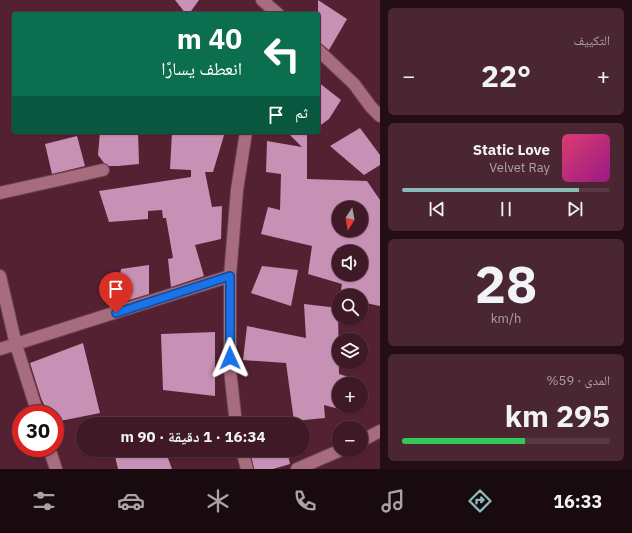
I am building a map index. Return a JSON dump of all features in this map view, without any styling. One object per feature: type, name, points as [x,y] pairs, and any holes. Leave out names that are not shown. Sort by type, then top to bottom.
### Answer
[{"type":"street","points":[[262,0],[275,12]]},
{"type":"street","points":[[320,52],[354,84],[371,107],[380,116]]},
{"type":"street","points":[[235,417],[230,370],[230,276],[237,190],[246,134]]},
{"type":"street","points":[[0,193],[103,170]]},
{"type":"street","points":[[0,276],[16,345],[35,405]]},
{"type":"street","points":[[0,349],[230,276]]},
{"type":"street","points":[[368,437],[380,431]]},
{"type":"street","points":[[298,469],[332,454]]},
{"type":"street","points":[[52,457],[56,469]]},
{"type":"street","points":[[244,457],[247,469]]},
{"type":"building","points":[[175,0],[199,0],[190,12],[184,12]]},
{"type":"building","points":[[318,0],[347,19],[329,50],[320,43],[320,12],[318,12]]},
{"type":"building","points":[[320,84],[341,100],[329,119],[320,126]]},
{"type":"building","points":[[360,128],[380,155],[380,165],[364,175],[330,146]]},
{"type":"building","points":[[100,134],[138,134],[139,164],[109,166],[104,163],[98,155]]},
{"type":"building","points":[[172,134],[224,134],[213,172],[205,172],[212,207],[222,206],[221,239],[195,245],[204,276],[171,287],[168,259],[173,258],[166,218],[163,218],[162,210],[148,211],[148,219],[109,222],[99,191],[191,177],[191,170],[170,169]]},
{"type":"building","points":[[289,134],[307,134],[307,179],[367,181],[380,200],[380,306],[368,303],[368,289],[341,289],[342,284],[308,274],[312,246],[261,234],[268,207],[280,210],[281,174],[266,172],[267,141],[302,147]]},
{"type":"building","points":[[77,136],[85,166],[52,174],[45,144]]},
{"type":"building","points":[[149,265],[149,294],[116,304],[121,269]]},
{"type":"building","points":[[262,266],[298,270],[291,306],[251,293]]},
{"type":"building","points":[[304,304],[332,307],[332,325],[338,325],[338,333],[332,333],[332,369],[339,369],[339,374],[349,377],[332,377],[332,407],[324,405],[325,418],[310,419],[310,417],[293,417],[286,363],[243,360],[247,326],[306,338]]},
{"type":"building","points":[[215,332],[215,396],[163,390],[161,334]]},
{"type":"building","points":[[83,343],[100,413],[64,420],[64,405],[44,405],[30,363]]},
{"type":"building","points":[[115,457],[168,457],[172,469],[118,469]]},
{"type":"building","points":[[251,457],[288,457],[290,464],[273,469],[254,469]]},
{"type":"route","points":[[116,313],[230,276],[230,358]]}]
